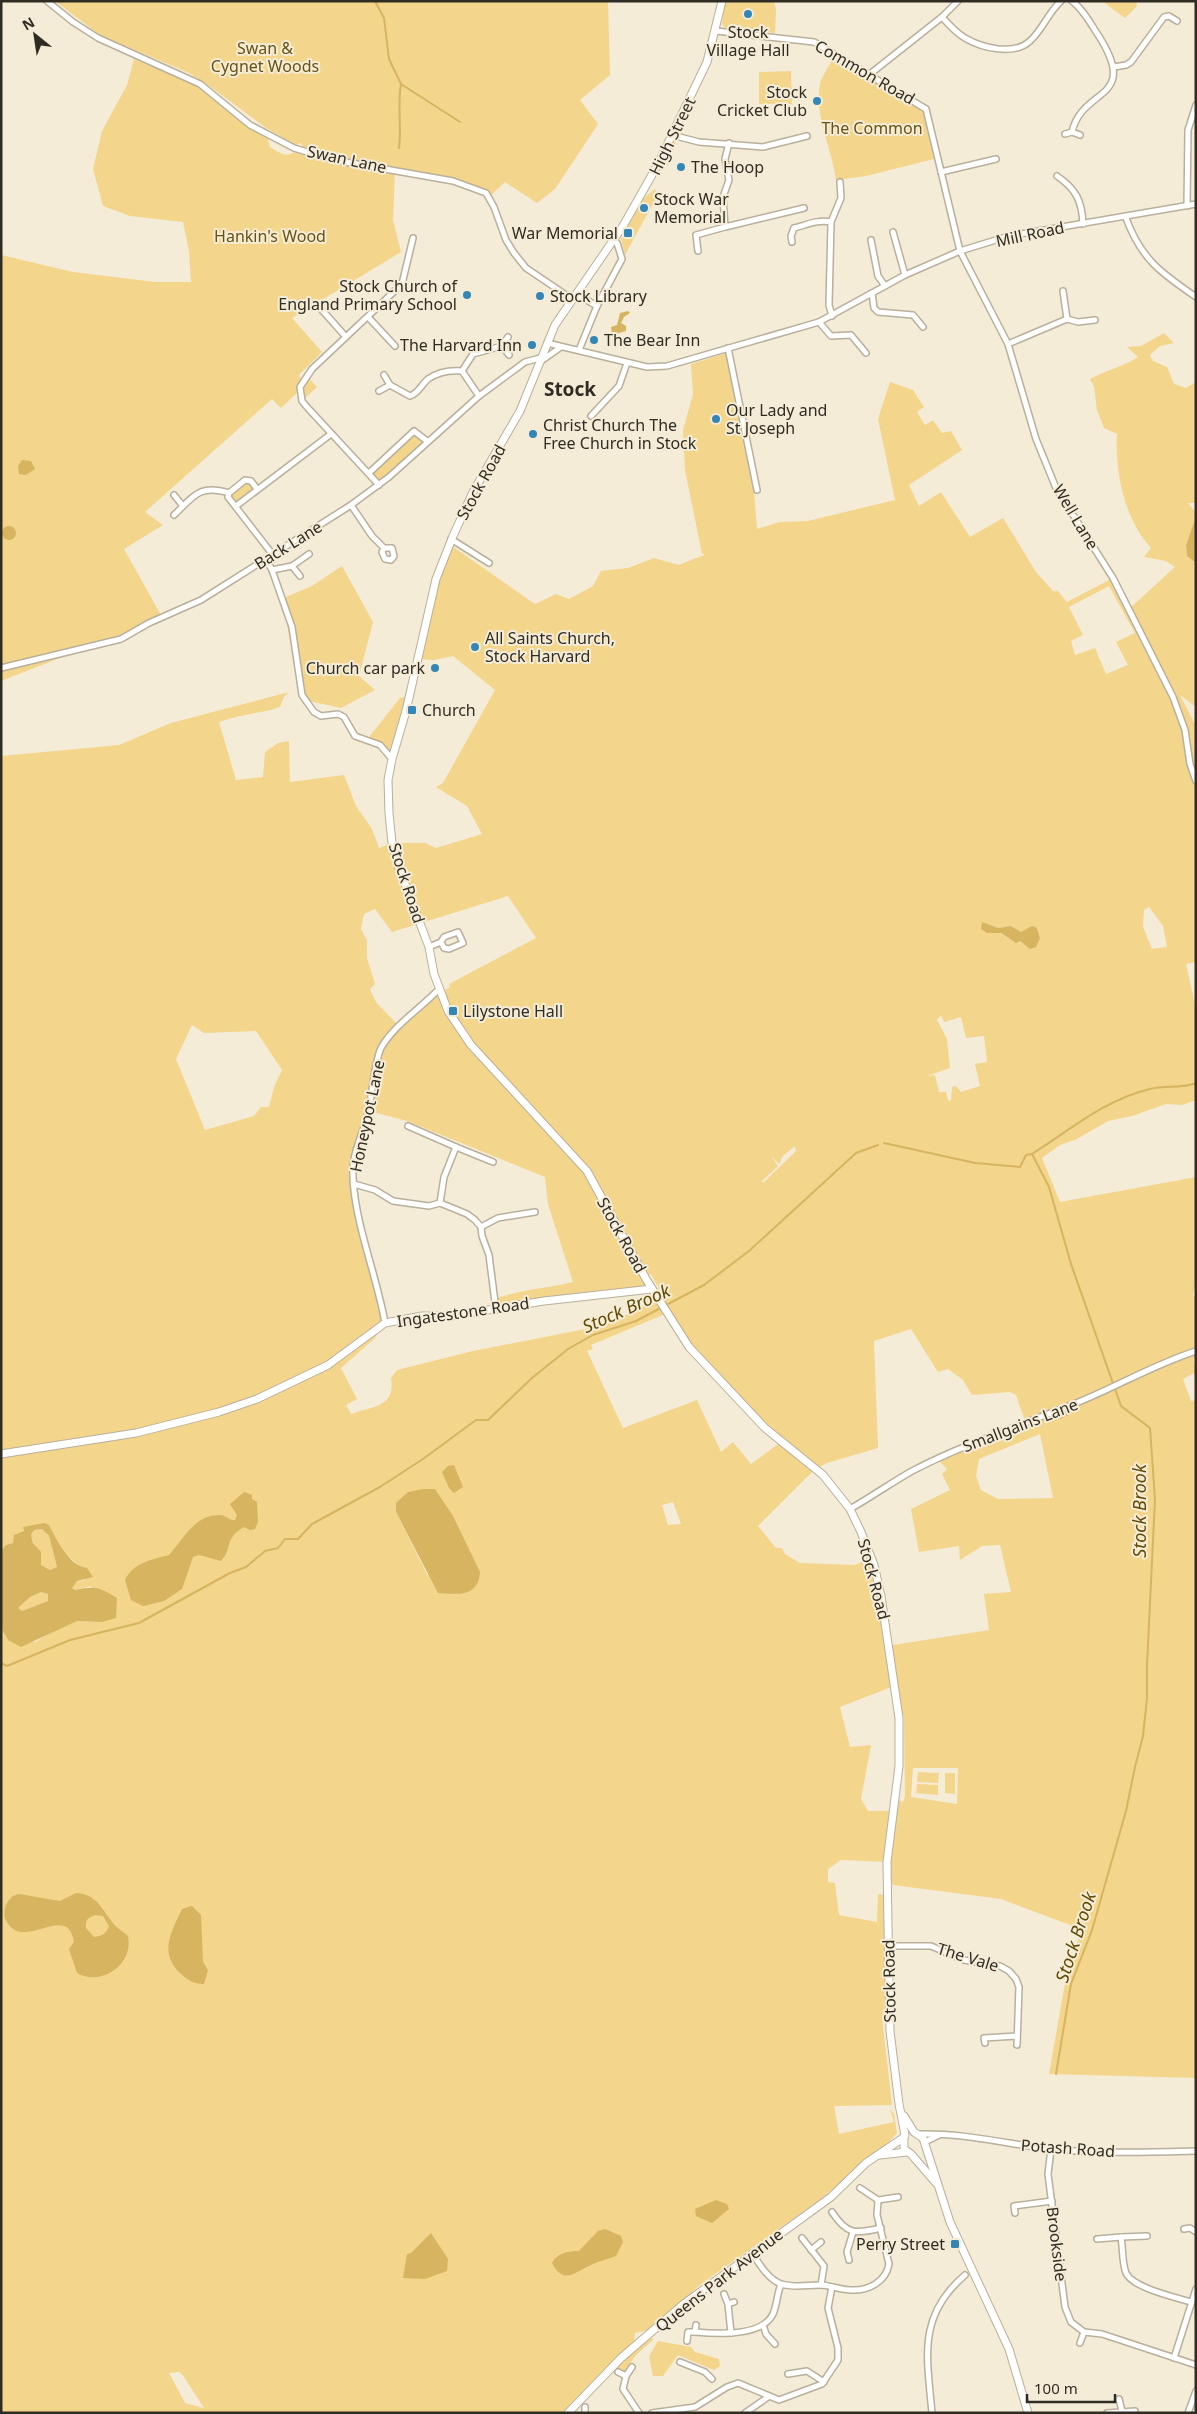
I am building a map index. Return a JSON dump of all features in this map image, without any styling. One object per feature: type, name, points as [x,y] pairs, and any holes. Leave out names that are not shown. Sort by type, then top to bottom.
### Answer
[{"type":"main road","points":[[716,31],[722,1]]},
{"type":"main road","name":"High Street","points":[[539,361],[555,325],[632,212],[707,62],[716,31]]},
{"type":"main road","name":"Stock Road","points":[[539,361],[520,411],[473,492],[451,539],[436,579],[388,780],[392,842],[399,868],[429,947],[439,989],[448,1011],[471,1045],[587,1171],[652,1289],[689,1347],[765,1428],[823,1475],[850,1509],[874,1565],[888,1631],[899,1718],[899,1766],[887,1872],[890,2031],[904,2137],[902,2146],[939,2187]]},
{"type":"main road","name":"Ingatestone Road","points":[[1,1454],[136,1433],[219,1412],[256,1399],[328,1365],[385,1323],[422,1316],[451,1316],[544,1301],[652,1289]]},
{"type":"main road","name":"Stock Road","points":[[901,2112],[924,2145],[950,2222],[1009,2349],[1028,2413]]},
{"type":"main road","points":[[904,2137],[917,2133]]},
{"type":"main road","name":"Queens Park Avenue","points":[[568,2413],[621,2358],[685,2303],[831,2197],[878,2156],[904,2137]]},
{"type":"main road","points":[[878,2156],[919,2153],[924,2145]]},
{"type":"street","name":"Swan Lane","points":[[47,1],[73,22],[98,38],[200,84],[250,124],[294,148],[334,160],[452,181],[481,191],[489,197],[506,240],[526,268],[574,297],[597,306]]},
{"type":"street","points":[[942,17],[958,33],[974,43],[992,48],[1011,49],[1023,46],[1032,39],[1061,1]]},
{"type":"street","points":[[1072,1],[1079,7],[1095,30],[1114,67],[1113,79],[1109,88],[1076,119],[1072,132]]},
{"type":"street","points":[[870,74],[942,17],[957,2]]},
{"type":"street","points":[[1114,67],[1131,62],[1164,17],[1169,16],[1177,21]]},
{"type":"street","name":"Common Road","points":[[716,31],[805,39],[814,42],[926,108],[960,251]]},
{"type":"street","points":[[1187,206],[1188,130],[1196,105]]},
{"type":"street","points":[[1064,134],[1072,132],[1080,135]]},
{"type":"street","points":[[672,135],[699,142],[763,147],[807,136]]},
{"type":"street","points":[[725,227],[723,197],[729,180],[725,159],[729,143]]},
{"type":"street","points":[[941,172],[996,159]]},
{"type":"street","points":[[1057,176],[1074,189],[1079,197],[1083,224]]},
{"type":"street","points":[[832,316],[829,305],[831,222],[841,198],[840,182]]},
{"type":"street","name":"Mill Road","points":[[547,343],[647,367],[667,366],[819,322],[905,275],[960,251],[1010,236],[1126,218],[1196,204]]},
{"type":"street","points":[[698,251],[696,235],[804,208]]},
{"type":"street","points":[[1126,218],[1145,256],[1168,278],[1196,297]]},
{"type":"street","points":[[792,242],[791,236],[794,228],[811,225],[821,220],[831,222]]},
{"type":"street","points":[[893,232],[905,275]]},
{"type":"street","points":[[379,484],[306,406],[302,401],[300,387],[306,375],[402,284],[413,238]]},
{"type":"street","points":[[579,350],[597,306],[622,259],[617,243],[614,240]]},
{"type":"street","points":[[871,240],[878,276],[885,286]]},
{"type":"street","name":"Well Lane","points":[[960,251],[1008,344],[1036,440],[1056,488],[1113,578],[1174,697],[1196,781]]},
{"type":"street","points":[[1063,291],[1067,319]]},
{"type":"street","points":[[872,292],[874,308]]},
{"type":"street","points":[[862,299],[882,314],[913,315],[923,327]]},
{"type":"street","points":[[322,310],[346,337]]},
{"type":"street","points":[[368,317],[395,346]]},
{"type":"street","points":[[1008,344],[1067,319],[1078,322],[1095,320]]},
{"type":"street","points":[[819,322],[831,336],[851,335],[866,352]]},
{"type":"street","points":[[462,371],[473,354],[502,346],[508,337]]},
{"type":"street","points":[[502,346],[509,355]]},
{"type":"street","points":[[539,361],[561,347]]},
{"type":"street","points":[[728,348],[757,490]]},
{"type":"street","name":"Back Lane","points":[[1,668],[121,639],[149,623],[201,600],[351,505],[379,484],[479,396],[526,362],[539,361]]},
{"type":"street","points":[[591,416],[619,386],[627,363]]},
{"type":"street","points":[[384,375],[390,385],[410,396],[417,393],[428,380],[449,370],[462,371]]},
{"type":"street","points":[[462,371],[479,396]]},
{"type":"street","points":[[379,391],[390,385]]},
{"type":"street","points":[[369,473],[414,432],[427,441]]},
{"type":"street","points":[[236,506],[331,434]]},
{"type":"street","points":[[229,492],[245,480],[250,481],[257,489]]},
{"type":"street","points":[[174,514],[200,490],[215,488],[229,492]]},
{"type":"street","points":[[229,492],[228,496],[272,555]]},
{"type":"street","points":[[174,495],[184,506]]},
{"type":"street","points":[[351,505],[372,536],[384,548]]},
{"type":"street","points":[[451,539],[489,562]]},
{"type":"street","points":[[272,570],[292,566],[309,554]]},
{"type":"street","points":[[266,559],[272,570],[292,627],[302,695],[314,712],[321,716],[338,714],[344,717],[355,736],[380,745],[392,759]]},
{"type":"street","points":[[292,566],[300,576]]},
{"type":"street","points":[[429,947],[441,942]]},
{"type":"street","name":"Honeypot Lane","points":[[385,1323],[380,1296],[355,1201],[353,1165],[368,1113],[380,1050],[398,1025],[421,1008],[439,989]]},
{"type":"street","points":[[408,1126],[493,1162]]},
{"type":"street","points":[[440,1203],[444,1177],[456,1147]]},
{"type":"street","points":[[354,1184],[375,1190],[393,1201],[429,1206],[440,1203],[468,1214],[481,1227],[482,1236],[489,1254],[496,1310]]},
{"type":"street","points":[[481,1227],[498,1218],[535,1212]]},
{"type":"street","name":"Smallgains Lane","points":[[850,1509],[911,1472],[958,1449],[1030,1423],[1168,1360],[1196,1351]]},
{"type":"street","name":"The Vale","points":[[888,1946],[931,1946],[964,1960],[1000,1966],[1009,1971],[1019,1987],[1017,2045]]},
{"type":"street","points":[[984,2038],[1017,2036]]},
{"type":"street","name":"Potash Road","points":[[917,2133],[941,2134],[1051,2149],[1100,2152],[1196,2151]]},
{"type":"street","points":[[924,2145],[941,2134]]},
{"type":"street","name":"Brookside","points":[[1051,2149],[1048,2174],[1065,2307],[1071,2322],[1084,2332]]},
{"type":"street","points":[[860,2188],[878,2200],[898,2197]]},
{"type":"street","points":[[1013,2199],[1015,2213]]},
{"type":"street","points":[[752,2253],[766,2273],[782,2284],[798,2287],[822,2285],[856,2290],[876,2284],[882,2278],[889,2264],[877,2216],[878,2200]]},
{"type":"street","points":[[1014,2206],[1052,2201]]},
{"type":"street","points":[[832,2212],[843,2228],[853,2232],[881,2228]]},
{"type":"street","points":[[1184,2229],[1190,2228],[1196,2232]]},
{"type":"street","points":[[849,2260],[847,2252],[853,2232]]},
{"type":"street","points":[[1097,2239],[1147,2236]]},
{"type":"street","points":[[802,2238],[824,2266],[822,2285]]},
{"type":"street","points":[[1122,2238],[1124,2265],[1127,2274],[1133,2282],[1191,2302]]},
{"type":"street","points":[[811,2250],[821,2242]]},
{"type":"street","points":[[932,2413],[928,2361],[929,2328],[945,2295],[965,2276]]},
{"type":"street","points":[[687,2341],[688,2332],[731,2333],[763,2325],[774,2312],[776,2296],[782,2284]]},
{"type":"street","points":[[652,2413],[694,2407],[727,2386],[738,2383],[752,2387],[768,2397],[785,2399],[814,2388],[824,2382],[835,2366],[838,2354],[828,2308],[832,2287]]},
{"type":"street","points":[[1174,2358],[1196,2289]]},
{"type":"street","points":[[724,2294],[728,2304],[731,2333]]},
{"type":"street","points":[[728,2304],[734,2302]]},
{"type":"street","points":[[695,2332],[696,2325]]},
{"type":"street","points":[[763,2325],[766,2334],[775,2344]]},
{"type":"street","points":[[1080,2343],[1084,2332],[1102,2334],[1196,2365]]},
{"type":"street","points":[[680,2362],[705,2372],[712,2379]]},
{"type":"street","points":[[632,2367],[626,2376],[623,2390],[639,2413]]},
{"type":"street","points":[[788,2374],[807,2370],[824,2382]]},
{"type":"street","points":[[618,2372],[626,2376]]},
{"type":"street","points":[[1188,2413],[1196,2391]]},
{"type":"street","points":[[745,2413],[768,2397]]},
{"type":"street","points":[[1119,2399],[1122,2411]]},
{"type":"street","points":[[694,2407],[697,2413]]},
{"type":"street","points":[[1106,2413],[1135,2411]]},
{"type":"green space","points":[[55,1],[608,1],[610,75],[580,100],[598,124],[555,189],[537,203],[505,182],[489,197],[474,188],[395,170],[393,220],[401,252],[292,318],[322,352],[299,375],[302,381],[306,375],[317,387],[302,401],[299,391],[281,408],[272,399],[145,512],[163,525],[124,549],[162,617],[129,635],[72,650],[65,656],[1,681],[1,255],[73,272],[155,282],[191,282],[189,251],[183,222],[130,216],[103,206],[93,169],[102,131],[127,85],[134,59],[197,85],[267,135],[270,147],[278,152],[288,155],[299,149],[303,150],[301,143],[296,145],[266,128],[189,73],[100,35]]},
{"type":"green space","points":[[725,1],[774,1],[776,9],[775,33],[725,28],[722,24]]},
{"type":"green space","points":[[1102,1],[1136,1],[1137,6],[1125,18]]},
{"type":"green space","name":"The Common","points":[[826,49],[926,109],[938,158],[866,176],[836,180],[819,108],[820,84],[832,59],[824,53]]},
{"type":"green space","points":[[791,71],[792,104],[759,104],[759,72]]},
{"type":"green space","points":[[673,142],[676,142],[669,164],[661,169]]},
{"type":"green space","points":[[655,189],[658,193],[655,200],[625,255],[621,239],[643,199]]},
{"type":"green space","points":[[1164,333],[1174,343],[1160,346],[1150,355],[1153,361],[1167,367],[1174,384],[1186,388],[1196,382],[1196,503],[1188,503],[1196,513],[1196,516],[1186,545],[1187,556],[1196,563],[1196,707],[1180,695],[1196,726],[1196,962],[1186,964],[1196,1009],[1196,1100],[1182,1105],[1166,1104],[1132,1116],[1108,1121],[1077,1139],[1060,1145],[1042,1158],[1060,1202],[1196,1177],[1196,1278],[1193,1296],[1196,1296],[1196,1358],[1193,1359],[1196,1366],[1196,1378],[1194,1373],[1183,1379],[1191,1401],[1196,1400],[1196,2078],[1049,2074],[1065,1983],[1081,1929],[1001,1899],[893,1885],[887,1871],[887,1862],[841,1860],[828,1869],[828,1882],[835,1883],[839,1915],[877,1922],[878,1894],[889,1896],[890,2014],[882,2017],[892,2105],[834,2106],[839,2134],[894,2122],[890,2109],[894,2114],[897,2133],[884,2147],[818,2201],[701,2284],[649,2330],[635,2333],[634,2342],[577,2397],[564,2413],[1,2413],[1,1628],[8,1640],[35,1642],[57,1629],[77,1621],[102,1622],[91,1586],[74,1590],[71,1587],[77,1581],[85,1580],[81,1567],[63,1552],[49,1525],[23,1527],[24,1530],[13,1543],[6,1545],[1,1551],[1,756],[119,745],[171,723],[289,692],[284,697],[280,707],[219,722],[236,780],[263,777],[265,752],[278,743],[289,741],[290,782],[344,775],[356,806],[372,829],[379,848],[392,843],[425,843],[436,848],[482,834],[467,806],[436,787],[443,783],[495,690],[453,656],[434,660],[421,659],[420,648],[449,544],[535,604],[556,594],[569,599],[593,586],[601,571],[628,568],[654,558],[679,565],[706,554],[702,554],[685,470],[683,430],[693,394],[691,364],[727,353],[754,491],[757,529],[780,522],[808,521],[895,500],[878,419],[890,382],[913,390],[924,407],[917,412],[925,425],[933,420],[942,433],[951,431],[962,450],[909,485],[919,506],[941,492],[970,537],[1003,518],[1036,572],[1054,592],[1057,590],[1067,602],[1113,578],[1129,609],[1175,567],[1166,561],[1144,557],[1151,548],[1134,523],[1123,494],[1118,464],[1117,434],[1104,428],[1097,410],[1094,387],[1090,379],[1138,357],[1127,347],[1141,346]],"holes":[[[1109,586],[1135,633],[1116,642],[1128,665],[1106,674],[1095,648],[1075,655],[1071,641],[1083,635],[1069,607]],[[508,896],[536,938],[449,984],[450,987],[442,992],[439,989],[398,1025],[376,1002],[370,989],[375,984],[367,958],[367,940],[361,929],[364,914],[375,909],[392,932]],[[1149,907],[1163,926],[1167,947],[1152,949],[1143,927],[1144,910]],[[982,922],[998,928],[1011,926],[1021,932],[1037,928],[1040,938],[1024,945],[1020,941],[1010,939]],[[941,1015],[944,1022],[961,1017],[966,1038],[984,1036],[987,1062],[975,1064],[980,1086],[961,1092],[956,1086],[952,1087],[951,1101],[948,1100],[946,1092],[939,1092],[935,1075],[927,1076],[950,1068],[947,1039],[937,1020]],[[192,1025],[204,1033],[256,1031],[282,1070],[274,1087],[269,1107],[261,1107],[254,1116],[205,1130],[176,1059]],[[369,1111],[407,1121],[545,1177],[548,1204],[573,1282],[514,1293],[494,1299],[496,1310],[652,1289],[645,1276],[651,1274],[662,1294],[658,1298],[655,1293],[647,1294],[644,1305],[638,1311],[585,1329],[473,1351],[397,1370],[391,1378],[392,1388],[386,1400],[375,1407],[351,1414],[346,1405],[357,1399],[341,1368],[374,1339],[385,1323],[355,1201],[353,1165]],[[795,1146],[796,1151],[763,1183],[762,1181],[778,1166],[771,1156],[779,1164],[783,1156]],[[665,1314],[689,1347],[781,1442],[751,1464],[733,1442],[721,1452],[697,1400],[623,1428],[587,1351],[593,1349],[591,1345]],[[911,1329],[938,1372],[948,1369],[963,1380],[972,1395],[1010,1392],[1016,1395],[1026,1424],[937,1459],[947,1469],[942,1474],[950,1490],[911,1509],[919,1552],[959,1546],[960,1560],[982,1546],[1000,1545],[1011,1592],[984,1594],[989,1630],[893,1645],[886,1644],[874,1565],[868,1559],[855,1565],[800,1563],[785,1554],[782,1548],[776,1548],[758,1526],[815,1469],[827,1463],[878,1448],[874,1341]],[[1040,1434],[1053,1498],[998,1499],[981,1490],[976,1476],[979,1459]],[[673,1502],[681,1524],[668,1525],[662,1505]],[[396,1512],[453,1516],[428,1576]],[[894,1686],[904,1718],[905,1796],[903,1802],[896,1799],[893,1811],[868,1811],[861,1799],[871,1745],[850,1747],[840,1707]],[[913,1768],[958,1768],[957,1804],[911,1797]],[[179,2372],[182,2374],[204,2408],[185,2403],[169,2373]]]},
{"type":"green space","points":[[414,431],[427,441],[379,485],[369,473]]},
{"type":"green space","points":[[245,480],[257,489],[236,506],[229,493]]},
{"type":"green space","points":[[342,566],[373,622],[359,676],[375,690],[341,708],[300,699],[286,618],[279,600],[312,586]]},
{"type":"green space","points":[[409,696],[392,759],[383,749],[366,741],[400,698]]},
{"type":"green space","points":[[42,1529],[49,1536],[57,1567],[50,1570],[41,1565],[38,1550],[31,1535],[34,1530]]},
{"type":"green space","points":[[41,1592],[48,1594],[48,1601],[22,1611],[18,1608],[30,1597]]},
{"type":"green space","points":[[918,1772],[939,1773],[938,1783],[917,1782]]},
{"type":"green space","points":[[945,1773],[955,1773],[955,1794],[945,1793]]},
{"type":"green space","points":[[917,1784],[938,1785],[938,1795],[916,1793]]},
{"type":"green space","points":[[649,2338],[654,2339],[636,2355],[625,2371],[619,2370],[607,2376]]},
{"type":"green space","points":[[658,2341],[691,2347],[695,2352],[719,2359],[720,2366],[714,2370],[678,2355],[663,2376],[653,2376],[649,2356]]},
{"type":"shaded area","points":[[628,311],[630,313],[624,317],[621,323],[626,326],[626,331],[612,335],[611,327],[617,325],[620,313]]},
{"type":"shaded area","points":[[22,460],[31,461],[35,469],[26,475],[19,474],[18,466]]},
{"type":"shaded area","points":[[1196,516],[1196,563],[1187,556],[1186,545]]},
{"type":"shaded area","points":[[9,526],[14,528],[16,533],[14,538],[9,540],[4,538],[2,533],[4,528]]},
{"type":"shaded area","points":[[982,922],[998,928],[1011,926],[1021,932],[1032,926],[1037,928],[1040,938],[1036,947],[1030,949],[1020,941],[1016,943],[1001,933],[987,933],[981,929]]},
{"type":"shaded area","points":[[1073,1407],[1072,1413],[1062,1418],[1055,1420],[1044,1419],[1059,1411]]},
{"type":"shaded area","points":[[454,1465],[463,1487],[454,1493],[449,1488],[442,1472],[448,1466]]},
{"type":"shaded area","points":[[435,1489],[453,1516],[480,1572],[475,1586],[466,1593],[438,1593],[396,1512],[396,1503],[408,1492]]},
{"type":"shaded area","points":[[244,1492],[252,1495],[252,1499],[257,1502],[258,1522],[255,1529],[250,1530],[244,1527],[237,1531],[231,1540],[225,1557],[221,1561],[199,1555],[193,1557],[182,1589],[164,1601],[143,1606],[131,1600],[125,1580],[133,1569],[150,1560],[169,1555],[190,1529],[204,1519],[221,1515],[235,1520],[237,1515],[230,1504]]},
{"type":"shaded area","points":[[44,1523],[49,1525],[69,1557],[80,1566],[87,1568],[93,1577],[77,1581],[72,1588],[75,1590],[97,1588],[117,1598],[116,1618],[102,1622],[77,1621],[21,1647],[8,1640],[1,1628],[1,1551],[6,1545],[13,1543],[14,1535],[24,1531],[23,1527]],"holes":[[[42,1529],[49,1536],[57,1567],[50,1570],[41,1565],[41,1552],[33,1543],[31,1535],[34,1530]],[[41,1592],[48,1594],[48,1601],[22,1611],[18,1608],[30,1597]]]},
{"type":"shaded area","points":[[76,1893],[92,1898],[100,1905],[114,1924],[128,1936],[129,1946],[121,1964],[106,1975],[87,1977],[77,1973],[69,1949],[74,1942],[70,1931],[63,1926],[54,1926],[23,1932],[14,1930],[5,1917],[7,1903],[17,1894],[60,1901]],"holes":[[[93,1916],[103,1916],[109,1926],[107,1931],[94,1937],[86,1928],[86,1923]]]},
{"type":"shaded area","points":[[192,1906],[201,1915],[203,1962],[208,1970],[204,1984],[186,1978],[180,1973],[170,1958],[169,1942],[174,1926],[182,1909]]},
{"type":"shaded area","points":[[716,2200],[727,2204],[729,2209],[712,2223],[696,2216],[695,2209]]},
{"type":"shaded area","points":[[605,2229],[621,2236],[623,2242],[616,2256],[569,2275],[561,2274],[556,2270],[552,2263],[557,2257],[567,2252],[579,2251],[598,2231]]},
{"type":"shaded area","points":[[431,2233],[448,2259],[447,2271],[425,2279],[403,2278],[407,2254],[411,2253]]},
{"type":"waterway","points":[[375,1],[384,18],[389,59],[401,84]]},
{"type":"waterway","points":[[399,148],[401,84],[460,122]]},
{"type":"waterway","points":[[884,1143],[975,1163],[1020,1167],[1026,1155],[1032,1154],[1089,1116],[1118,1100],[1150,1089],[1185,1086],[1196,1083]]},
{"type":"waterway","name":"Stock Brook","points":[[1,1663],[7,1666],[70,1640],[139,1623],[230,1573],[246,1567],[265,1551],[278,1548],[285,1539],[298,1539],[312,1524],[380,1487],[423,1459],[476,1420],[488,1420],[532,1378],[568,1349],[593,1335],[636,1321],[704,1285],[749,1251],[856,1153],[878,1145]]},
{"type":"waterway","name":"Stock Brook","points":[[1032,1154],[1049,1187],[1071,1264],[1121,1406],[1150,1428],[1155,1499],[1147,1698],[1143,1736],[1126,1811],[1092,1930],[1071,1984],[1056,2074]]},
{"type":"place","name":"Stock Village Hall","points":[[748,14]]},
{"type":"place","name":"Stock Cricket Club","points":[[817,101]]},
{"type":"place","name":"The Hoop","points":[[681,167]]},
{"type":"place","name":"Stock War Memorial","points":[[644,208]]},
{"type":"place","name":"War Memorial","points":[[628,233]]},
{"type":"place","name":"Stock Church of England Primary School","points":[[467,295]]},
{"type":"place","name":"Stock Library","points":[[540,296]]},
{"type":"place","name":"The Bear Inn","points":[[594,340]]},
{"type":"place","name":"The Harvard Inn","points":[[532,345]]},
{"type":"place","name":"Our Lady and St Joseph","points":[[716,419]]},
{"type":"place","name":"Christ Church The Free Church in Stock","points":[[533,434]]},
{"type":"place","name":"All Saints Church, Stock Harvard","points":[[475,647]]},
{"type":"place","name":"Church car park","points":[[435,668]]},
{"type":"place","name":"Church","points":[[412,710]]},
{"type":"place","name":"Lilystone Hall","points":[[453,1011]]},
{"type":"place","name":"Perry Street","points":[[955,2244]]},
{"type":"district","name":"Stock","points":[[570,389]]},
{"type":"park label","name":"Swan & Cygnet Woods","points":[[265,57]]},
{"type":"park label","name":"Hankin's Wood","points":[[270,236]]}]
